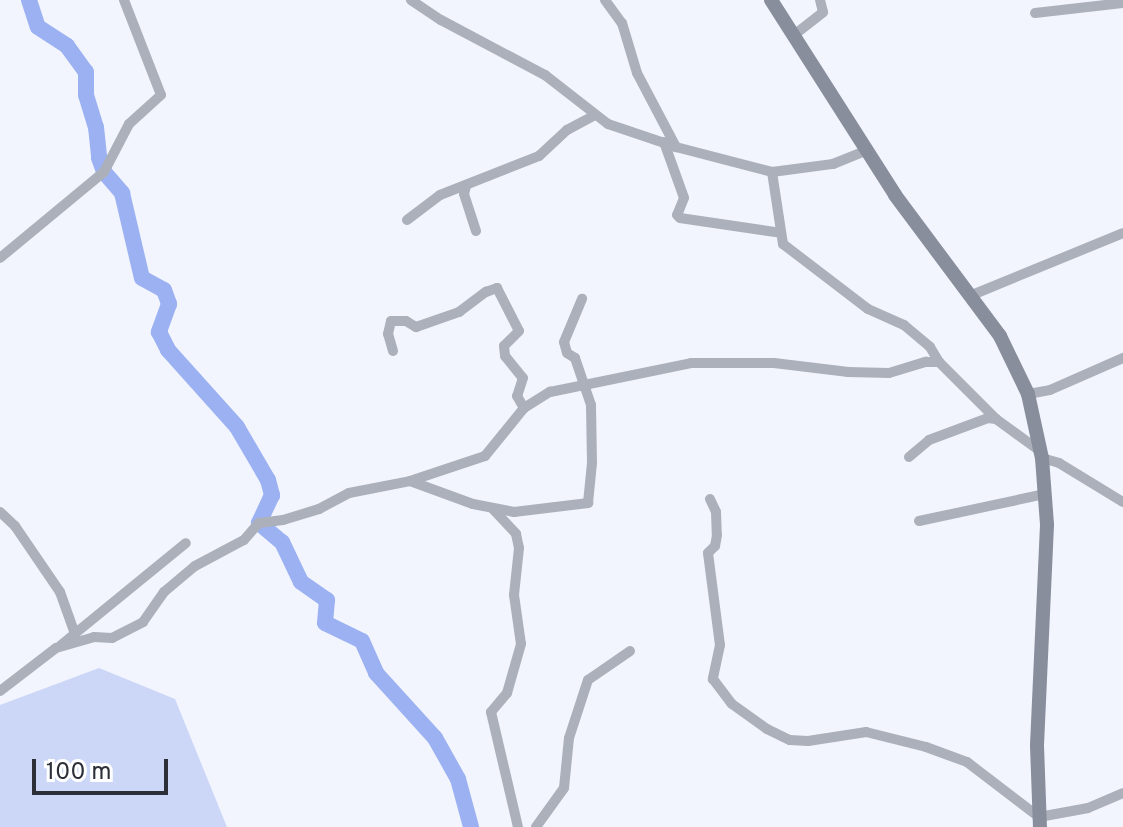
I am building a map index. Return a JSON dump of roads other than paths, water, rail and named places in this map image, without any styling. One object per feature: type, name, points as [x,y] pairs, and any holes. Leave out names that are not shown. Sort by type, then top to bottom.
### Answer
[{"type":"street","points":[[0,258],[104,172],[129,124],[161,95],[124,0]]},
{"type":"street","points":[[411,0],[441,20],[545,75],[593,116],[676,147],[772,172],[833,164],[866,151]]},
{"type":"street","points":[[605,0],[622,23],[637,73],[676,147]]},
{"type":"street","points":[[771,0],[866,151],[1000,336],[1028,394],[1041,454],[1045,494],[1047,590],[1037,746],[1040,822]]},
{"type":"street","points":[[794,35],[823,12],[820,0]]},
{"type":"street","points":[[1035,13],[1123,3]]},
{"type":"street","points":[[407,220],[440,195],[539,156],[567,130],[593,116]]},
{"type":"street","points":[[664,142],[684,198],[677,215],[680,218],[781,233]]},
{"type":"street","points":[[772,172],[783,244],[868,309],[904,325],[930,347],[939,362],[996,419],[1041,454],[1123,502]]},
{"type":"street","points":[[466,186],[464,194],[476,231]]},
{"type":"street","points":[[972,295],[1123,233]]},
{"type":"street","points":[[393,351],[388,334],[391,321],[406,321],[416,327],[459,312],[486,292],[497,288],[519,331],[504,346],[505,356],[523,378],[517,396],[524,408]]},
{"type":"street","points":[[410,481],[493,509],[528,512],[588,503],[592,463],[591,405],[564,342],[582,299]]},
{"type":"street","points":[[1028,394],[1050,390],[1123,358]]},
{"type":"street","points":[[56,648],[94,637],[112,638],[143,622],[164,592],[185,574],[244,540],[259,523],[319,509],[349,493],[410,481],[485,456],[524,408],[537,397],[584,383],[691,363],[774,363],[848,372],[889,373],[926,362],[939,362]]},
{"type":"street","points":[[909,457],[929,440],[988,418],[996,419]]},
{"type":"street","points":[[919,521],[1045,494]]},
{"type":"street","points":[[710,499],[716,512],[717,535],[715,546],[708,553],[720,645],[713,679],[732,704],[767,729],[790,740],[816,741],[866,732],[926,747],[967,762],[1040,822]]},
{"type":"street","points":[[493,509],[516,534],[519,548],[514,595],[521,644],[507,693],[491,712],[518,827]]},
{"type":"street","points":[[0,512],[15,526],[60,592],[75,634]]},
{"type":"street","points":[[0,691],[186,543]]},
{"type":"street","points":[[536,827],[564,788],[569,738],[588,680],[630,651]]},
{"type":"street","points":[[1040,822],[1088,808],[1123,793]]},
{"type":"waterway","points":[[29,0],[38,27],[67,46],[86,72],[86,95],[96,127],[99,158],[104,172],[122,193],[142,278],[164,290],[169,304],[159,332],[168,350],[237,427],[268,480],[272,495],[259,523],[282,542],[301,582],[327,600],[325,623],[362,641],[376,673],[435,738],[458,779],[471,827]]}]
